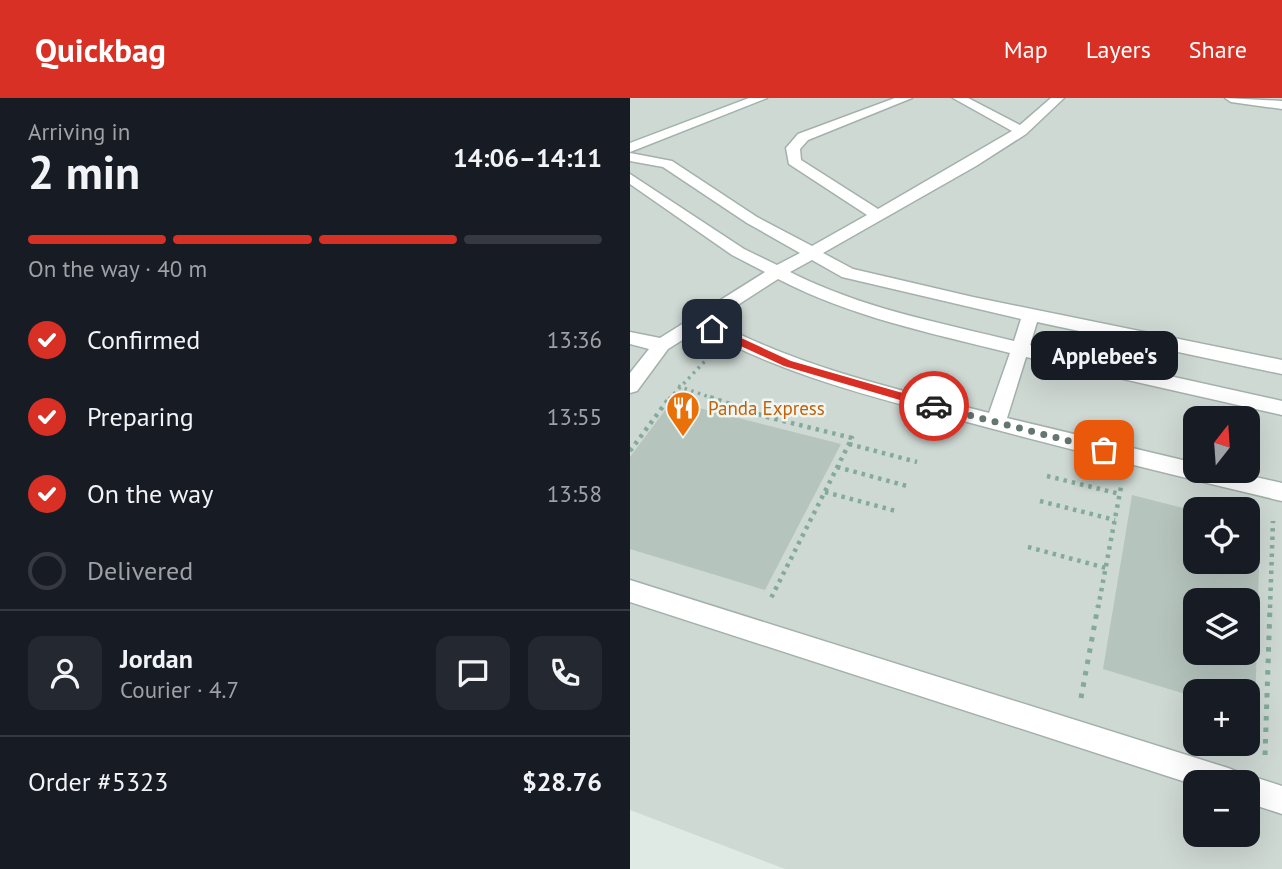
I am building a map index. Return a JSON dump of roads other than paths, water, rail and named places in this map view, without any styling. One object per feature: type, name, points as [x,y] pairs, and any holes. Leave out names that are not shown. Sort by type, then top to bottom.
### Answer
[{"type":"street","points":[[630,148],[689,123],[761,98]]},
{"type":"street","points":[[879,216],[794,161],[793,148],[803,137],[906,98]]},
{"type":"street","points":[[959,98],[1021,131]]},
{"type":"street","points":[[630,386],[662,345],[776,273],[971,163],[1021,131],[1058,98]]},
{"type":"street","points":[[1231,98],[1282,105]]},
{"type":"street","points":[[630,157],[667,164],[751,219],[811,254],[859,276],[1282,368]]},
{"type":"street","points":[[630,177],[738,252],[822,295],[878,314],[1282,408]]},
{"type":"street","points":[[996,422],[1031,315]]},
{"type":"street","points":[[699,321],[724,336],[788,363],[871,390],[1282,492]]},
{"type":"street","points":[[630,338],[662,345]]},
{"type":"street","points":[[630,591],[1189,770]]},
{"type":"street","points":[[1260,793],[1282,800]]},
{"type":"place","name":"Panda Express","points":[[683,438]]},
{"type":"place","name":"Applebee's","points":[[1104,450]]}]
